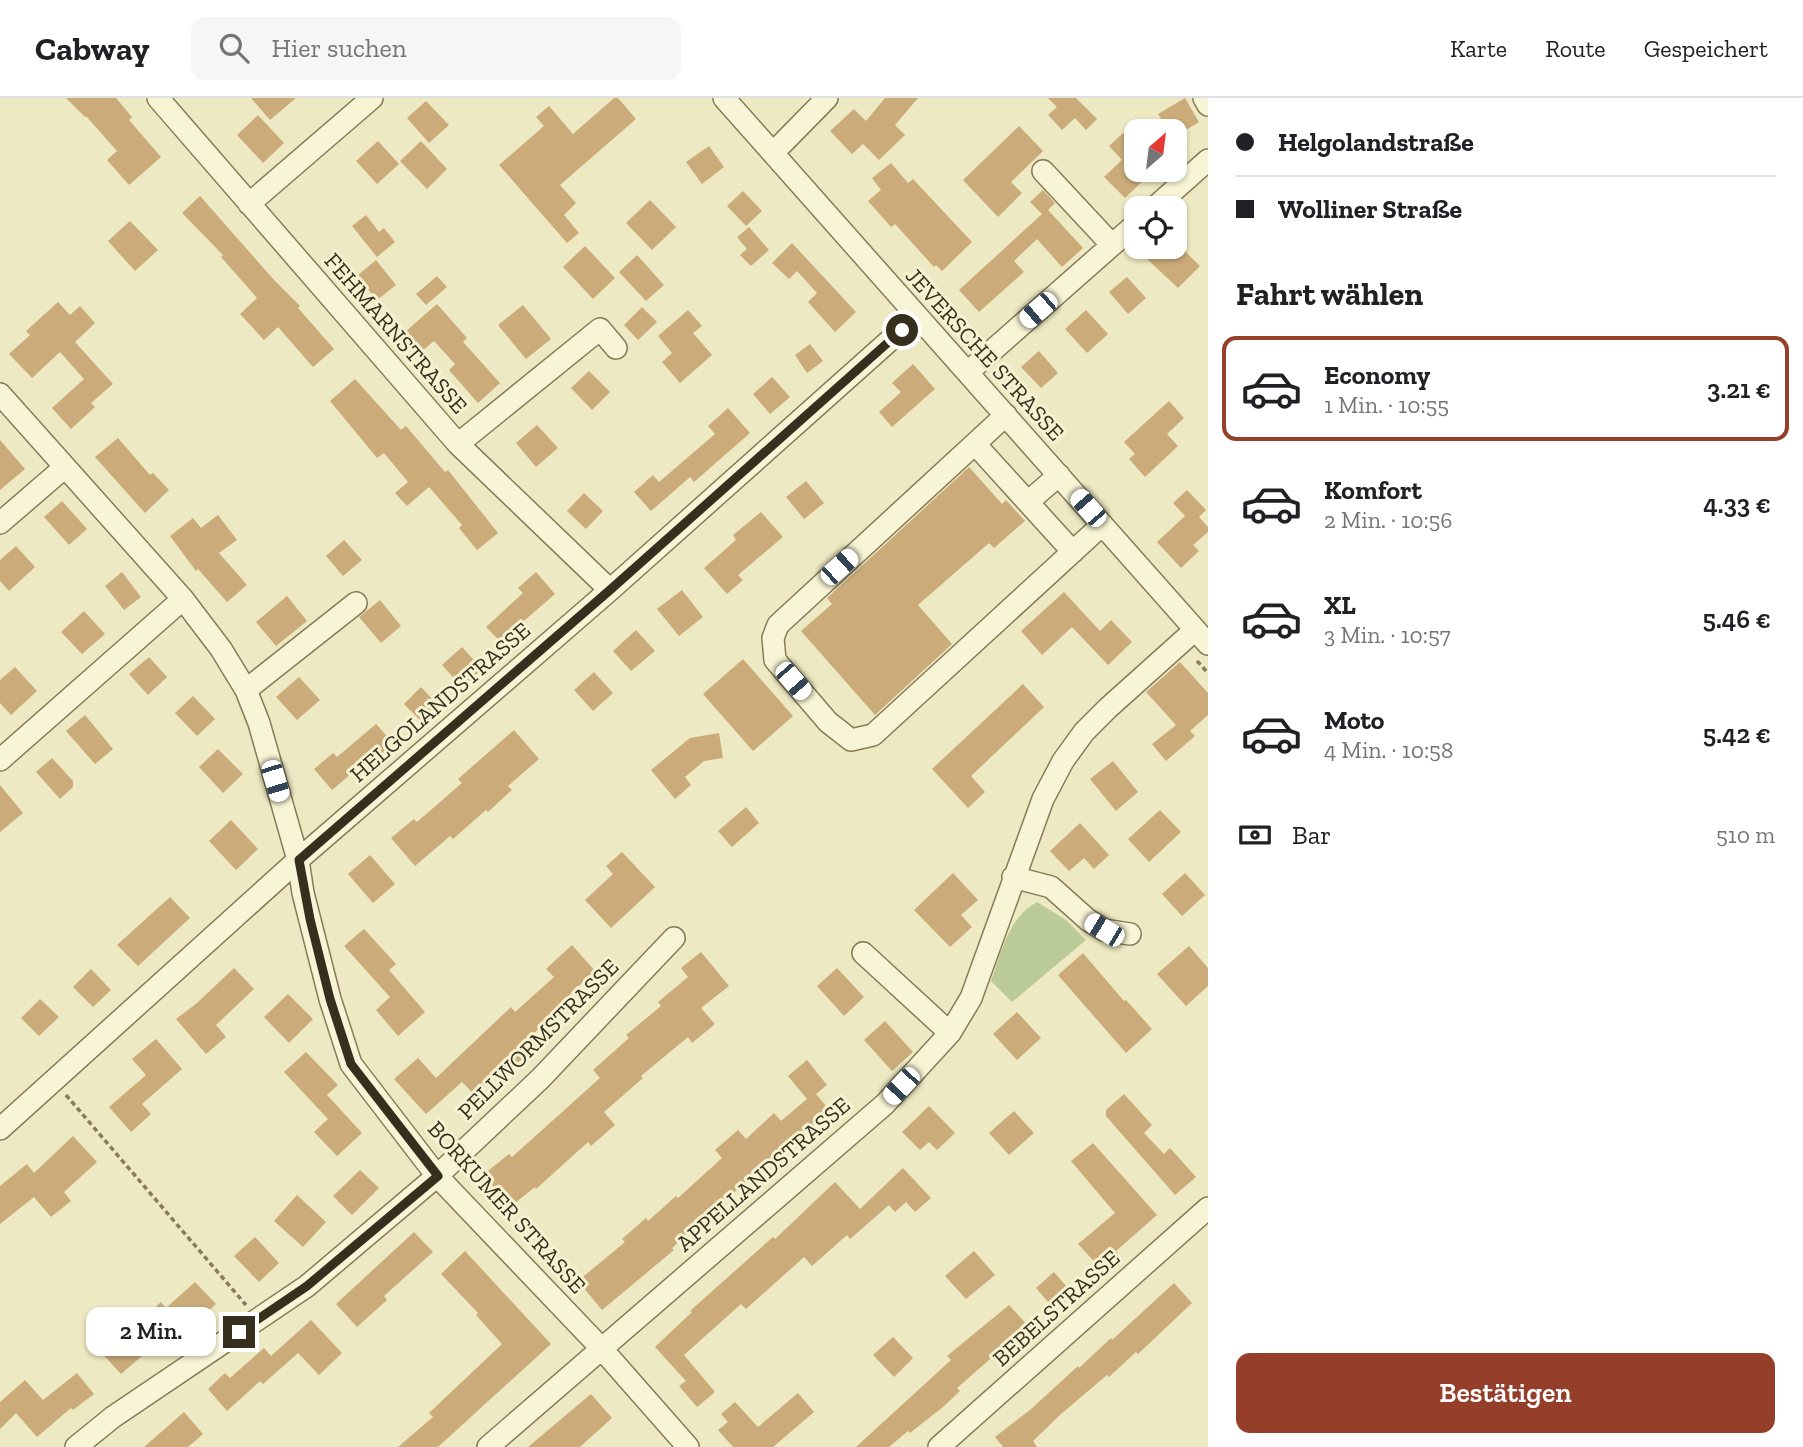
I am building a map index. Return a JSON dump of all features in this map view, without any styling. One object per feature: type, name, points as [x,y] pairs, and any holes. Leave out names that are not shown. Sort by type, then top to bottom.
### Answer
[{"type":"street","name":"FEHMARNSTRASSE","points":[[158,98],[458,444],[610,590]]},
{"type":"street","points":[[249,204],[372,98]]},
{"type":"street","name":"JEVERSCHE STRASSE","points":[[724,98],[1202,637]]},
{"type":"street","points":[[773,153],[827,98]]},
{"type":"street","points":[[1204,98],[1208,105]]},
{"type":"street","points":[[1168,196],[1208,160]]},
{"type":"street","points":[[1042,170],[1112,245]]},
{"type":"street","points":[[968,372],[1124,234]]},
{"type":"street","name":"HELGOLANDSTRASSE","points":[[0,1129],[52,1079],[299,860],[610,590],[916,317]]},
{"type":"street","points":[[458,444],[600,329],[616,348]]},
{"type":"street","name":"BORKUMER STRASSE","points":[[0,394],[183,599],[221,649],[246,690],[259,723],[299,860],[303,893],[351,1064],[438,1176],[601,1348],[688,1447]]},
{"type":"street","points":[[1006,415],[778,625],[773,639],[775,660],[828,722],[851,740],[873,735],[1102,525]]},
{"type":"street","points":[[975,444],[1073,552]]},
{"type":"street","points":[[0,523],[65,467]]},
{"type":"street","points":[[1028,502],[1059,475]]},
{"type":"street","points":[[0,760],[183,599]]},
{"type":"street","points":[[246,690],[356,603]]},
{"type":"street","name":"APPELLANDSTRASSE","points":[[488,1447],[885,1104],[950,1033],[971,999],[1043,799],[1063,761],[1084,732],[1108,708],[1202,637]]},
{"type":"street","points":[[1013,877],[1051,887],[1104,930],[1130,934]]},
{"type":"street","name":"PELLWORMSTRASSE","points":[[76,1447],[113,1417],[307,1286],[438,1176],[540,1079],[674,938]]},
{"type":"street","points":[[863,953],[950,1033]]},
{"type":"street","name":"BEBELSTRASSE","points":[[939,1447],[1208,1208]]},
{"type":"path","points":[[52,1079],[259,1319]]},
{"type":"green space","points":[[1037,902],[1066,920],[1086,940],[1012,1002],[991,981],[1013,926],[1027,909]]},
{"type":"building","points":[[66,98],[116,98],[132,117],[129,120],[161,157],[129,185],[107,160],[117,151]]},
{"type":"building","points":[[251,98],[296,98],[270,120]]},
{"type":"building","points":[[614,98],[618,98],[636,119],[560,185],[576,203],[564,215],[579,233],[567,243],[499,165],[544,126],[536,117],[549,106],[573,134]]},
{"type":"building","points":[[885,98],[918,98],[895,125],[905,135],[879,160],[863,144],[852,154],[830,131],[854,109],[866,121]]},
{"type":"building","points":[[1048,98],[1076,98],[1097,119],[1086,130],[1075,118],[1062,130],[1048,115],[1057,107]]},
{"type":"building","points":[[1185,98],[1199,122],[1187,129],[1187,119],[1161,119],[1158,114]]},
{"type":"building","points":[[426,101],[449,125],[429,143],[407,118]]},
{"type":"building","points":[[258,115],[284,143],[263,163],[237,135]]},
{"type":"building","points":[[1019,126],[1043,151],[1011,182],[1022,193],[998,217],[963,180]]},
{"type":"building","points":[[1123,133],[1124,158],[1122,160],[1109,146]]},
{"type":"building","points":[[378,141],[399,164],[377,184],[356,161]]},
{"type":"building","points":[[421,141],[447,169],[427,189],[400,161]]},
{"type":"building","points":[[709,146],[724,167],[702,184],[686,162]]},
{"type":"building","points":[[1124,158],[1124,182],[1142,182],[1124,197],[1104,177]]},
{"type":"building","points":[[891,163],[908,183],[913,179],[972,242],[942,271],[936,265],[934,267],[895,224],[891,227],[868,201],[881,190],[872,178]]},
{"type":"building","points":[[1043,190],[1055,203],[1048,210],[1083,248],[1062,267],[1037,239],[1014,261],[1024,272],[979,312],[959,290],[1042,214],[1030,202]]},
{"type":"building","points":[[743,191],[762,211],[746,226],[727,206]]},
{"type":"building","points":[[200,196],[300,306],[298,308],[334,349],[313,367],[278,327],[264,340],[240,314],[257,298],[221,257],[223,255],[182,213]]},
{"type":"building","points":[[650,200],[676,227],[652,250],[626,223]]},
{"type":"building","points":[[366,215],[379,232],[384,228],[395,242],[377,257],[352,226]]},
{"type":"building","points":[[130,221],[158,250],[135,271],[108,241]]},
{"type":"building","points":[[749,227],[769,250],[751,266],[740,255],[747,249],[737,237]]},
{"type":"building","points":[[792,243],[856,312],[835,332],[808,302],[817,293],[797,271],[789,279],[772,263]]},
{"type":"building","points":[[585,246],[615,278],[593,299],[563,267]]},
{"type":"building","points":[[1187,253],[1200,266],[1178,288],[1147,259],[1187,259]]},
{"type":"building","points":[[637,255],[664,285],[646,301],[619,272]]},
{"type":"building","points":[[376,260],[396,285],[377,300],[357,276]]},
{"type":"building","points":[[437,276],[447,287],[426,305],[416,294]]},
{"type":"building","points":[[1127,277],[1146,298],[1128,314],[1109,292]]},
{"type":"building","points":[[58,302],[70,315],[80,306],[95,323],[75,342],[113,384],[91,403],[95,407],[71,429],[52,408],[84,379],[60,352],[32,378],[9,354],[30,335],[26,331]]},
{"type":"building","points":[[437,304],[467,338],[463,342],[500,383],[478,403],[449,370],[455,364],[434,341],[422,351],[405,332]]},
{"type":"building","points":[[523,305],[551,339],[526,359],[498,325]]},
{"type":"building","points":[[642,307],[657,322],[638,340],[624,325]]},
{"type":"building","points":[[688,310],[702,326],[693,333],[712,355],[680,383],[662,362],[672,353],[658,336]]},
{"type":"building","points":[[1086,310],[1108,334],[1087,353],[1065,329]]},
{"type":"building","points":[[810,344],[823,361],[807,373],[795,355]]},
{"type":"building","points":[[1039,351],[1058,373],[1041,388],[1021,367]]},
{"type":"building","points":[[913,364],[935,389],[892,427],[879,412],[901,392],[892,383]]},
{"type":"building","points":[[589,371],[610,392],[592,410],[571,388]]},
{"type":"building","points":[[772,377],[790,397],[770,414],[753,394]]},
{"type":"building","points":[[355,379],[401,430],[406,426],[445,472],[448,470],[498,533],[477,550],[459,528],[462,525],[429,487],[407,506],[395,493],[408,482],[384,453],[377,458],[330,401]]},
{"type":"building","points":[[1169,401],[1184,418],[1167,434],[1178,446],[1145,477],[1129,459],[1135,454],[1124,442]]},
{"type":"building","points":[[728,408],[750,433],[694,482],[690,477],[651,511],[634,492],[653,475],[659,482],[715,434],[708,426]]},
{"type":"building","points":[[537,425],[558,448],[536,467],[516,443]]},
{"type":"building","points":[[118,438],[150,475],[153,473],[169,490],[145,513],[95,457]]},
{"type":"building","points":[[0,440],[25,469],[0,490]]},
{"type":"building","points":[[969,467],[1002,504],[1006,500],[1025,521],[994,548],[989,543],[918,605],[952,644],[875,715],[801,631],[832,604],[827,598]]},
{"type":"building","points":[[806,481],[824,503],[804,519],[786,497]]},
{"type":"building","points":[[1187,490],[1206,510],[1199,517],[1208,527],[1208,532],[1193,545],[1199,551],[1181,568],[1157,542],[1185,516],[1173,503]]},
{"type":"building","points":[[584,493],[603,511],[586,529],[567,511]]},
{"type":"building","points":[[62,501],[87,529],[69,545],[44,517]]},
{"type":"building","points":[[761,512],[783,537],[738,575],[743,580],[727,594],[704,568],[736,540],[733,535]]},
{"type":"building","points":[[218,515],[237,540],[219,553],[247,585],[227,602],[198,569],[196,571],[170,536],[193,518],[201,528]]},
{"type":"building","points":[[344,540],[362,560],[343,576],[326,556]]},
{"type":"building","points":[[16,546],[35,567],[9,591],[0,581],[0,560]]},
{"type":"building","points":[[122,572],[141,597],[124,610],[105,586]]},
{"type":"building","points":[[536,572],[555,594],[518,626],[520,628],[503,644],[486,627],[523,593],[518,588]]},
{"type":"building","points":[[682,590],[703,617],[679,636],[657,609]]},
{"type":"building","points":[[1064,592],[1100,631],[1111,620],[1132,642],[1108,665],[1072,627],[1042,655],[1021,631]]},
{"type":"building","points":[[287,596],[307,621],[276,646],[256,622]]},
{"type":"building","points":[[380,600],[401,626],[381,643],[359,617]]},
{"type":"building","points":[[84,611],[105,634],[82,654],[61,632]]},
{"type":"building","points":[[636,630],[655,651],[631,671],[613,651]]},
{"type":"building","points":[[462,647],[482,669],[462,687],[442,665]]},
{"type":"building","points":[[149,657],[167,677],[148,695],[129,674]]},
{"type":"building","points":[[743,659],[793,716],[753,751],[703,694]]},
{"type":"building","points":[[1180,662],[1208,693],[1208,715],[1190,731],[1195,736],[1166,761],[1152,744],[1176,725],[1146,692]]},
{"type":"building","points":[[15,667],[37,691],[11,715],[0,703],[0,680]]},
{"type":"building","points":[[594,672],[613,693],[593,711],[574,690]]},
{"type":"building","points":[[299,677],[320,700],[297,720],[276,697]]},
{"type":"building","points":[[1023,684],[1044,707],[971,776],[985,792],[968,808],[932,769]]},
{"type":"building","points":[[421,687],[439,706],[422,722],[404,704]]},
{"type":"building","points":[[193,696],[215,719],[197,736],[175,713]]},
{"type":"building","points":[[85,715],[113,749],[95,764],[66,731]]},
{"type":"building","points":[[376,724],[394,744],[375,760],[372,756],[332,790],[314,769],[333,753],[337,757]]},
{"type":"building","points":[[514,730],[539,759],[508,786],[512,790],[488,812],[486,810],[453,839],[450,836],[415,866],[391,838],[414,819],[417,822],[462,783],[458,779]]},
{"type":"building","points":[[719,733],[723,758],[704,761],[685,777],[691,785],[675,799],[651,770],[690,738]]},
{"type":"building","points":[[218,749],[243,774],[223,793],[199,767]]},
{"type":"building","points":[[52,758],[73,781],[73,787],[60,799],[36,772]]},
{"type":"building","points":[[1113,761],[1138,792],[1116,811],[1090,779]]},
{"type":"building","points":[[0,785],[23,813],[0,832]]},
{"type":"building","points":[[746,807],[759,823],[732,847],[718,831]]},
{"type":"building","points":[[1160,810],[1181,832],[1149,862],[1128,839]]},
{"type":"building","points":[[231,820],[258,849],[236,870],[209,841]]},
{"type":"building","points":[[1080,823],[1109,855],[1094,869],[1084,858],[1069,871],[1050,851]]},
{"type":"building","points":[[622,852],[655,887],[611,928],[585,900],[613,874],[606,866]]},
{"type":"building","points":[[370,855],[395,884],[373,903],[348,874]]},
{"type":"building","points":[[953,873],[978,900],[961,915],[972,927],[950,947],[914,910]]},
{"type":"building","points":[[1185,873],[1205,895],[1182,916],[1162,894]]},
{"type":"building","points":[[170,897],[190,918],[138,966],[117,945]]},
{"type":"building","points":[[364,929],[396,964],[389,970],[425,1012],[398,1036],[376,1010],[390,997],[344,946]]},
{"type":"building","points":[[572,945],[595,971],[569,995],[572,998],[534,1033],[541,1041],[513,1067],[510,1063],[475,1095],[462,1082],[426,1114],[394,1079],[418,1058],[436,1078],[511,1007],[515,1012],[554,977],[546,969]]},
{"type":"building","points":[[1189,946],[1208,968],[1208,986],[1186,1006],[1157,974]]},
{"type":"building","points":[[701,952],[729,986],[701,1008],[715,1024],[692,1043],[688,1037],[641,1076],[643,1078],[604,1112],[615,1125],[591,1146],[588,1142],[536,1189],[535,1187],[510,1207],[483,1175],[509,1154],[512,1157],[600,1078],[593,1070],[629,1038],[626,1035],[661,1006],[658,1002],[688,977],[681,968]]},
{"type":"building","points":[[1083,953],[1152,1029],[1126,1053],[1058,975]]},
{"type":"building","points":[[234,968],[254,989],[216,1025],[226,1037],[206,1054],[176,1019]]},
{"type":"building","points":[[837,968],[864,997],[844,1016],[817,986]]},
{"type":"building","points":[[91,969],[111,990],[93,1007],[73,987]]},
{"type":"building","points":[[288,994],[313,1019],[289,1043],[264,1017]]},
{"type":"building","points":[[40,999],[59,1017],[39,1036],[21,1018]]},
{"type":"building","points":[[1017,1012],[1041,1038],[1017,1060],[993,1034]]},
{"type":"building","points":[[885,1021],[913,1052],[892,1071],[864,1040]]},
{"type":"building","points":[[156,1039],[182,1069],[142,1104],[151,1114],[131,1132],[109,1107],[146,1075],[132,1059]]},
{"type":"building","points":[[306,1052],[338,1085],[327,1095],[362,1133],[337,1156],[314,1132],[328,1119],[284,1072]]},
{"type":"building","points":[[807,1060],[827,1085],[816,1094],[831,1112],[778,1157],[776,1155],[672,1248],[674,1250],[602,1310],[578,1281],[625,1242],[622,1239],[646,1218],[648,1221],[676,1196],[678,1198],[722,1158],[715,1150],[738,1130],[746,1139],[774,1113],[781,1121],[807,1099],[788,1076]]},
{"type":"building","points":[[1124,1094],[1152,1125],[1144,1133],[1164,1154],[1170,1148],[1196,1177],[1175,1195],[1106,1116],[1106,1110]]},
{"type":"building","points":[[929,1106],[955,1133],[937,1150],[929,1142],[920,1150],[902,1132]]},
{"type":"building","points":[[1014,1111],[1034,1133],[1009,1155],[989,1133]]},
{"type":"building","points":[[73,1136],[97,1162],[64,1192],[71,1201],[51,1217],[34,1197],[0,1224],[0,1186],[27,1164],[34,1173]]},
{"type":"building","points":[[1093,1143],[1157,1215],[1116,1251],[1118,1253],[1101,1269],[1078,1244],[1115,1213],[1071,1161]]},
{"type":"building","points":[[903,1168],[931,1198],[915,1212],[906,1202],[895,1212],[889,1205],[850,1239],[847,1235],[812,1266],[804,1257],[746,1309],[741,1304],[684,1355],[715,1392],[697,1407],[679,1386],[686,1381],[655,1347],[692,1312],[690,1311],[773,1237],[775,1239],[835,1182],[860,1209]]},
{"type":"building","points":[[360,1170],[379,1188],[352,1215],[333,1196]]},
{"type":"building","points":[[297,1195],[326,1222],[303,1247],[274,1221]]},
{"type":"building","points":[[414,1232],[433,1252],[384,1296],[387,1300],[357,1327],[336,1304]]},
{"type":"building","points":[[255,1237],[279,1263],[259,1282],[234,1256]]},
{"type":"building","points":[[465,1251],[551,1344],[438,1447],[398,1447],[433,1417],[429,1413],[502,1344],[476,1315],[478,1313],[441,1274]]},
{"type":"building","points":[[974,1251],[995,1275],[966,1299],[945,1276]]},
{"type":"building","points":[[1054,1272],[1073,1294],[1055,1310],[1036,1288]]},
{"type":"building","points":[[195,1282],[216,1304],[199,1320],[195,1315],[160,1346],[157,1343],[121,1374],[98,1349],[117,1332],[122,1337],[161,1302],[166,1308]]},
{"type":"building","points":[[1174,1283],[1192,1303],[1138,1354],[1136,1352],[1061,1414],[1033,1441],[1037,1447],[1003,1447],[995,1437],[1030,1410],[1111,1338],[1112,1340]]},
{"type":"building","points":[[1009,1305],[1030,1328],[957,1388],[960,1391],[910,1433],[908,1431],[889,1447],[856,1447],[951,1360],[947,1356]]},
{"type":"building","points":[[311,1320],[342,1353],[319,1375],[298,1353],[263,1384],[260,1381],[227,1411],[208,1389],[225,1373],[230,1378],[264,1348],[271,1356]]},
{"type":"building","points":[[893,1337],[913,1358],[894,1377],[873,1355]]},
{"type":"building","points":[[77,1373],[94,1394],[73,1410],[71,1408],[37,1437],[16,1413],[0,1429],[0,1402],[25,1380],[43,1400]]},
{"type":"building","points":[[798,1393],[814,1412],[773,1447],[733,1447],[718,1430],[728,1422],[721,1414],[735,1402],[758,1427]]},
{"type":"building","points":[[591,1394],[612,1418],[580,1447],[528,1447]]},
{"type":"building","points":[[184,1412],[203,1434],[188,1447],[144,1447]]},
{"type":"route","points":[[239,1332],[307,1286],[438,1176],[351,1064],[330,999],[303,893],[299,860],[610,590],[902,330]]}]
